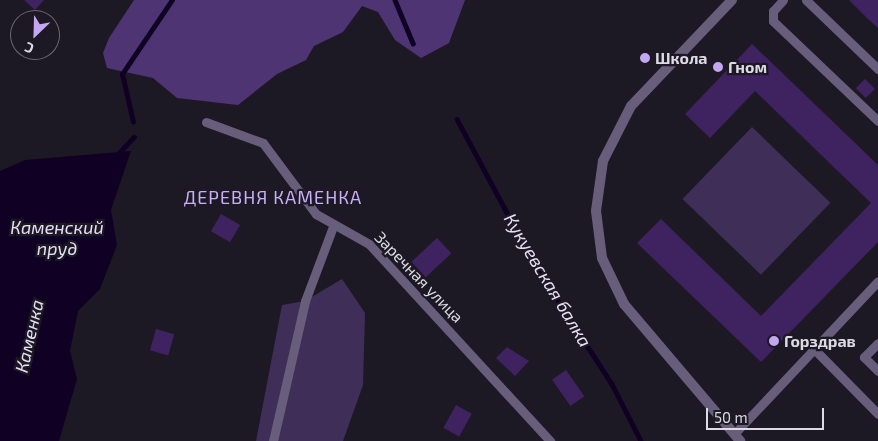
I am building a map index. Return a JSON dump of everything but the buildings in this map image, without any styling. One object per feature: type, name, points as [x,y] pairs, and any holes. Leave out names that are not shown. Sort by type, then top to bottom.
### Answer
[{"type":"street","points":[[732,0],[631,106],[603,161],[596,211],[602,258],[624,304],[737,438]]},
{"type":"lane","points":[[783,0],[772,11],[773,20],[878,121]]},
{"type":"lane","points":[[806,0],[878,69]]},
{"type":"lane","name":"Заречная улица","points":[[206,122],[263,143],[316,214],[369,244],[550,441]]},
{"type":"lane","points":[[273,441],[304,300],[334,224]]},
{"type":"lane","points":[[737,438],[814,349],[878,281]]},
{"type":"lane","points":[[878,343],[864,357],[878,371]]},
{"type":"lane","points":[[814,349],[878,414]]},
{"type":"shaded area","points":[[134,0],[465,0],[449,43],[421,58],[395,40],[378,12],[362,6],[343,32],[314,46],[306,60],[277,74],[238,105],[177,98],[153,78],[107,68],[103,53],[109,38]]},
{"type":"shaded area","points":[[752,127],[830,203],[761,275],[683,199]]},
{"type":"shaded area","points":[[342,279],[365,313],[363,385],[343,441],[256,441],[282,305],[305,301]]},
{"type":"water","name":"Каменский пруд","points":[[131,151],[111,210],[117,245],[100,289],[78,311],[70,351],[77,379],[59,441],[0,441],[0,171],[25,160]]},
{"type":"waterway","name":"Каменка","points":[[133,122],[122,74],[172,0]]},
{"type":"waterway","name":"Кукуевская балка","points":[[395,0],[413,43]]},
{"type":"waterway","name":"Кукуевская балка","points":[[457,119],[534,263],[612,384],[641,441]]},
{"type":"waterway","name":"Каменка","points":[[116,156],[134,137]]},
{"type":"place","name":"Школа","points":[[645,58]]},
{"type":"place","name":"Гном","points":[[718,67]]},
{"type":"place","name":"Горздрав","points":[[774,341]]},
{"type":"district","name":"ДЕРЕВНЯ КАМЕНКА","points":[[273,197]]}]
